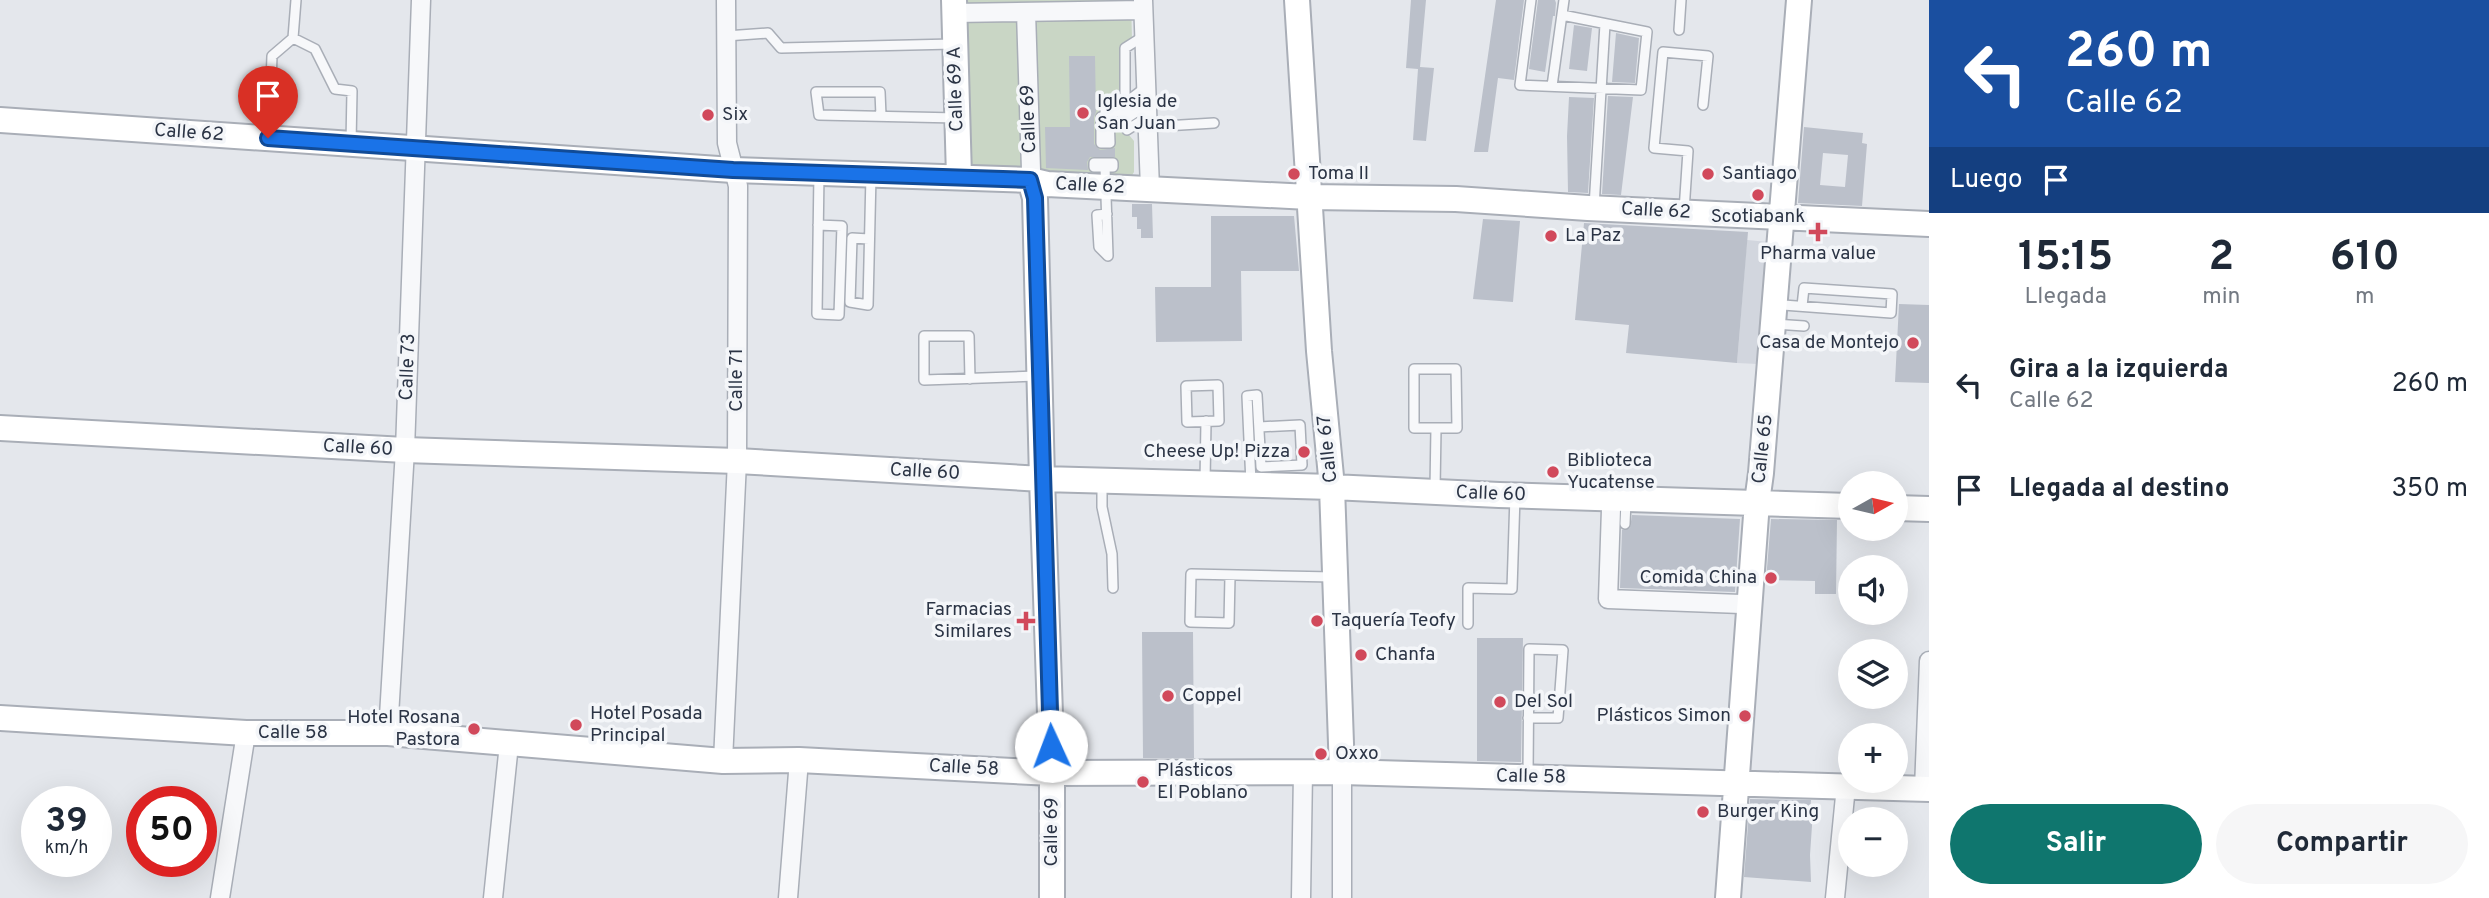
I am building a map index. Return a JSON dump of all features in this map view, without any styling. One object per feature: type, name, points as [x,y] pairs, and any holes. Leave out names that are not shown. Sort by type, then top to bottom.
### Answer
[{"type":"main road","name":"Calle 67","points":[[1297,0],[1319,351],[1332,487],[1342,772]]},
{"type":"main road","name":"Calle 65","points":[[1728,898],[1757,502],[1762,473],[1799,0]]},
{"type":"main road","name":"Calle 69 A","points":[[954,7],[959,177]]},
{"type":"main road","name":"Calle 62","points":[[0,120],[733,170],[959,177],[1031,175],[1047,184],[1106,177],[1150,189],[1309,197],[1456,199],[1929,224]]},
{"type":"main road","name":"Calle 69","points":[[1031,175],[1035,198],[1052,773],[1052,898]]},
{"type":"main road","name":"Calle 60","points":[[0,428],[405,450],[737,461],[1042,479],[1515,495],[1619,504],[1757,502],[1838,505]]},
{"type":"main road","points":[[1908,508],[1929,509]]},
{"type":"main road","name":"Calle 58","points":[[0,718],[246,733],[388,733],[723,761],[799,760],[1052,773],[1342,772],[1838,786]]},
{"type":"main road","name":"Calle 58","points":[[1908,788],[1926,789]]},
{"type":"street","name":"Calle 73","points":[[388,733],[405,450],[421,0]]},
{"type":"street","name":"Calle 71","points":[[723,761],[737,461],[738,186],[727,143],[726,0]]},
{"type":"street","points":[[954,7],[1026,12],[1143,5],[1150,189]]},
{"type":"street","name":"Calle 69","points":[[1026,12],[1031,175]]},
{"type":"street","points":[[1619,504],[1608,599],[1741,604]]},
{"type":"street","points":[[1926,789],[1929,661]]},
{"type":"street","points":[[220,898],[246,733]]},
{"type":"street","points":[[493,898],[509,744]]},
{"type":"street","points":[[788,898],[799,760]]},
{"type":"street","points":[[1301,898],[1303,772]]},
{"type":"street","name":"Calle 67","points":[[1342,772],[1342,898]]},
{"type":"street","points":[[1835,898],[1845,793]]},
{"type":"lane","points":[[268,138],[272,56],[293,38],[296,0]]},
{"type":"lane","points":[[1531,0],[1520,85],[1641,90],[1647,32],[1562,15]]},
{"type":"lane","points":[[1552,86],[1564,0]]},
{"type":"lane","points":[[1679,30],[1681,0]]},
{"type":"lane","points":[[1788,0],[1799,0]]},
{"type":"lane","points":[[1594,208],[1605,24]]},
{"type":"lane","points":[[726,36],[768,33],[781,48],[955,44]]},
{"type":"lane","points":[[1144,36],[1125,48],[1125,103],[1214,123]]},
{"type":"lane","points":[[293,38],[315,49],[335,89],[352,91],[351,144]]},
{"type":"lane","points":[[1683,213],[1688,151],[1654,148],[1662,52],[1708,56],[1703,105]]},
{"type":"lane","points":[[881,116],[880,92],[816,92],[819,115],[957,118]]},
{"type":"lane","points":[[1105,117],[1105,112],[1124,112],[1147,107]]},
{"type":"lane","points":[[818,225],[842,226],[839,315],[817,314],[818,225],[819,171]]},
{"type":"lane","points":[[869,239],[852,238],[849,302],[868,305],[871,174]]},
{"type":"lane","points":[[1106,177],[1107,214]]},
{"type":"lane","points":[[1774,314],[1802,306],[1891,313],[1892,294],[1804,288],[1802,306]]},
{"type":"lane","points":[[1774,314],[1804,326]]},
{"type":"lane","points":[[970,379],[969,336],[925,336],[925,380],[970,379],[1039,376]]},
{"type":"lane","points":[[1413,369],[1457,369],[1457,428],[1436,428],[1414,428],[1413,369]]},
{"type":"lane","points":[[1218,385],[1219,421],[1206,421],[1187,422],[1186,386],[1218,385]]},
{"type":"lane","points":[[1251,485],[1247,396],[1257,395],[1261,467],[1302,465],[1300,425],[1259,427]]},
{"type":"lane","points":[[1205,484],[1206,421]]},
{"type":"lane","points":[[1435,492],[1436,428]]},
{"type":"lane","points":[[1102,481],[1102,508],[1112,554],[1113,588]]},
{"type":"lane","points":[[1468,624],[1468,588],[1512,589],[1515,495]]},
{"type":"lane","points":[[1619,504],[1625,524]]},
{"type":"lane","points":[[1230,576],[1229,623],[1190,622],[1191,575],[1335,577]]},
{"type":"lane","points":[[1528,718],[1558,718],[1563,650],[1529,649],[1528,718],[1528,777]]},
{"type":"shaded area","points":[[1747,240],[1768,242],[1758,364],[1737,363]]},
{"type":"green space","points":[[967,0],[1131,0],[1132,39],[1123,46],[1124,129],[1134,141],[1134,172],[1131,177],[979,170],[972,164]]},
{"type":"building","points":[[1411,0],[1426,0],[1420,67],[1434,68],[1426,141],[1413,140],[1418,69],[1406,68]]},
{"type":"building","points":[[1496,0],[1524,0],[1514,80],[1498,78],[1488,152],[1474,152]]},
{"type":"building","points":[[1538,0],[1555,0],[1556,3],[1545,72],[1529,69]]},
{"type":"building","points":[[1574,25],[1592,28],[1587,71],[1569,69]]},
{"type":"building","points":[[1616,33],[1639,38],[1635,83],[1612,82]]},
{"type":"building","name":"Iglesia de San Juan","points":[[1069,56],[1095,56],[1094,144],[1100,150],[1115,148],[1115,157],[1090,157],[1087,162],[1088,170],[1046,168],[1045,127],[1070,127]]},
{"type":"building","points":[[1608,96],[1633,97],[1621,195],[1602,194]]},
{"type":"building","points":[[1569,97],[1594,98],[1588,193],[1568,192]]},
{"type":"building","points":[[1804,127],[1863,133],[1862,143],[1867,144],[1862,206],[1798,203]],"holes":[[[1823,153],[1848,155],[1845,187],[1820,185]]]},
{"type":"building","points":[[1132,204],[1152,204],[1153,238],[1141,238],[1141,229],[1137,229],[1137,217],[1132,217]]},
{"type":"building","points":[[1211,216],[1294,216],[1299,271],[1241,271],[1242,341],[1156,342],[1155,287],[1211,287]]},
{"type":"building","points":[[1483,219],[1520,221],[1513,302],[1473,299]]},
{"type":"building","points":[[1584,223],[1748,232],[1737,363],[1626,353],[1629,325],[1575,320]]},
{"type":"building","name":"Casa de Montejo","points":[[1899,304],[1929,305],[1929,383],[1895,382]]},
{"type":"building","points":[[1632,515],[1740,519],[1735,592],[1620,588],[1622,530],[1630,528]]},
{"type":"building","points":[[1771,519],[1837,520],[1836,594],[1815,594],[1815,581],[1766,580]]},
{"type":"building","name":"Coppel","points":[[1142,632],[1193,632],[1194,758],[1143,758]]},
{"type":"building","name":"Del Sol","points":[[1477,638],[1523,638],[1521,762],[1477,761]]},
{"type":"building","points":[[1750,799],[1811,800],[1811,882],[1744,877]]},
{"type":"place","name":"Iglesia de San Juan","points":[[1083,113]]},
{"type":"place","name":"Six","points":[[708,115]]},
{"type":"place","name":"Toma II","points":[[1294,174]]},
{"type":"place","name":"Santiago","points":[[1708,174]]},
{"type":"place","name":"Scotiabank","points":[[1758,195]]},
{"type":"place","name":"Pharma value","points":[[1818,232]]},
{"type":"place","name":"La Paz","points":[[1551,236]]},
{"type":"place","name":"Casa de Montejo","points":[[1913,343]]},
{"type":"place","name":"Cheese Up! Pizza","points":[[1304,452]]},
{"type":"place","name":"Biblioteca Yucatense","points":[[1553,472]]},
{"type":"place","name":"Comida China","points":[[1771,578]]},
{"type":"place","name":"Farmacias Similares","points":[[1026,621]]},
{"type":"place","name":"Taquería Teofy","points":[[1317,621]]},
{"type":"place","name":"Chanfa","points":[[1361,655]]},
{"type":"place","name":"Coppel","points":[[1168,696]]},
{"type":"place","name":"Del Sol","points":[[1500,702]]},
{"type":"place","name":"Plásticos Simon","points":[[1745,716]]},
{"type":"place","name":"Hotel Posada Principal","points":[[576,725]]},
{"type":"place","name":"Hotel Rosana Pastora","points":[[474,729]]},
{"type":"place","name":"Oxxo","points":[[1321,754]]},
{"type":"place","name":"Plásticos El Poblano","points":[[1143,782]]},
{"type":"place","name":"Burger King","points":[[1703,812]]},
{"type":"route","points":[[268,138],[733,170],[774,169],[1030,180],[1035,198],[1051,746]]}]
